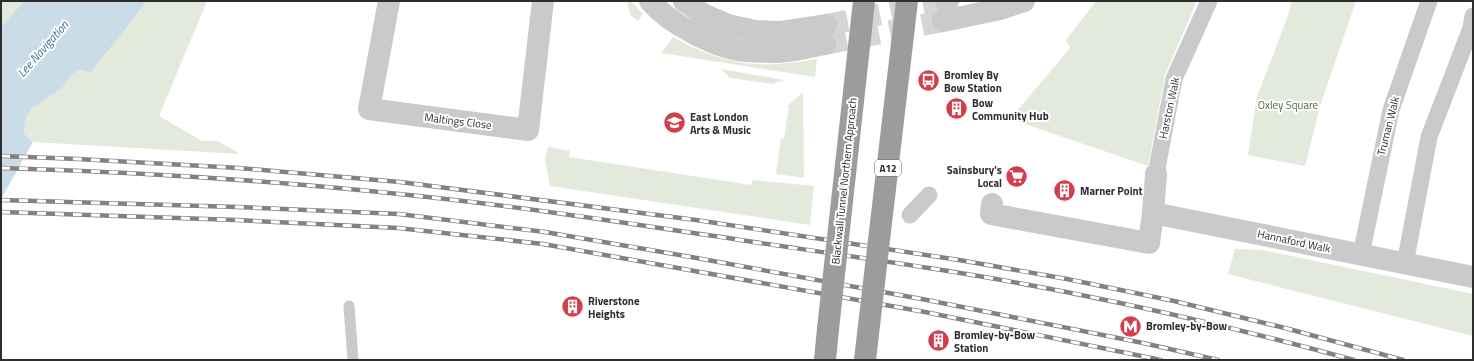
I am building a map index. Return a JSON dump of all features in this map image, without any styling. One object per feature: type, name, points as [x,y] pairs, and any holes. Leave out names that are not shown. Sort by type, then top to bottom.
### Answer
[{"type":"highway","name":"Blackwall Tunnel Northern Approach","points":[[824,360],[864,1]]},
{"type":"highway","name":"A12","points":[[865,360],[907,1]]},
{"type":"street","name":"Maltings Close","points":[[390,1],[369,109],[528,130],[543,1]]},
{"type":"street","points":[[650,1],[658,10],[685,28],[714,43],[745,51],[778,52],[825,34],[755,31],[728,25],[703,14],[684,1]]},
{"type":"street","points":[[946,8],[1000,9],[1024,1]]},
{"type":"street","name":"Harston Walk","points":[[1156,174],[1174,79],[1209,1]]},
{"type":"street","name":"Truman Walk","points":[[1361,255],[1391,110],[1429,1]]},
{"type":"street","points":[[1405,264],[1429,137],[1471,28],[1473,16]]},
{"type":"street","points":[[992,204],[991,214],[1149,243],[1156,174]]},
{"type":"street","points":[[910,215],[929,195]]},
{"type":"street","name":"Hannaford Walk","points":[[1153,213],[1473,277]]},
{"type":"lane","points":[[349,306],[353,360]]},
{"type":"green space","points":[[1,1],[24,1],[1,27]]},
{"type":"green space","points":[[147,1],[207,1],[159,116],[202,141],[218,141],[240,154],[33,142],[24,133],[25,121],[31,109],[62,88],[72,75],[130,21]]},
{"type":"green space","points":[[627,1],[631,1],[643,14],[638,21],[630,15]]},
{"type":"green space","points":[[1096,1],[1197,1],[1165,75],[1148,166],[1010,119],[1070,48],[1066,40]]},
{"type":"green space","name":"Oxley Square","points":[[1291,1],[1356,1],[1321,103],[1305,166],[1248,155],[1257,97],[1289,13]]},
{"type":"green space","points":[[673,37],[710,54],[736,62],[749,64],[777,64],[817,59],[815,77],[661,53]]},
{"type":"green space","points":[[721,69],[785,80],[772,84],[730,78]]},
{"type":"green space","points":[[803,92],[804,178],[776,174],[781,139],[784,139],[789,107],[786,107]]},
{"type":"green space","points":[[548,147],[570,151],[569,157],[751,185],[753,180],[814,186],[810,225],[550,186],[545,160]]},
{"type":"green space","points":[[1235,249],[1263,250],[1473,294],[1473,336],[1228,274]]},
{"type":"water","name":"Lee Navigation","points":[[24,1],[147,1],[91,72],[79,69],[72,75],[62,88],[31,109],[25,121],[24,133],[33,142],[1,199],[1,27]]},
{"type":"tunnel","points":[[826,25],[946,1]]},
{"type":"tunnel","points":[[825,44],[943,21]]},
{"type":"railway","points":[[1,156],[239,168],[400,182],[696,220],[959,260],[1067,279],[1174,301],[1285,328],[1403,360]]},
{"type":"railway","points":[[1,168],[151,174],[349,189],[490,204],[580,216],[913,266],[1028,285],[1175,315],[1354,360]]},
{"type":"railway","points":[[1,200],[237,207],[399,214],[545,232],[927,300],[1143,343],[1218,360]]},
{"type":"railway","points":[[1,212],[236,220],[398,228],[543,244],[925,312],[1161,360]]},
{"type":"place","name":"Bromley By Bow Station","points":[[929,81]]},
{"type":"place","name":"Bow Community Hub","points":[[957,109]]},
{"type":"place","name":"East London Arts & Music","points":[[674,123]]},
{"type":"place","name":"Sainsbury's Local","points":[[1017,176]]},
{"type":"place","name":"Marner Point","points":[[1064,191]]},
{"type":"place","name":"Riverstone Heights","points":[[572,307]]},
{"type":"place","name":"Bromley-by-Bow","points":[[1131,326]]},
{"type":"place","name":"Bromley-by-Bow Station","points":[[938,341]]}]
